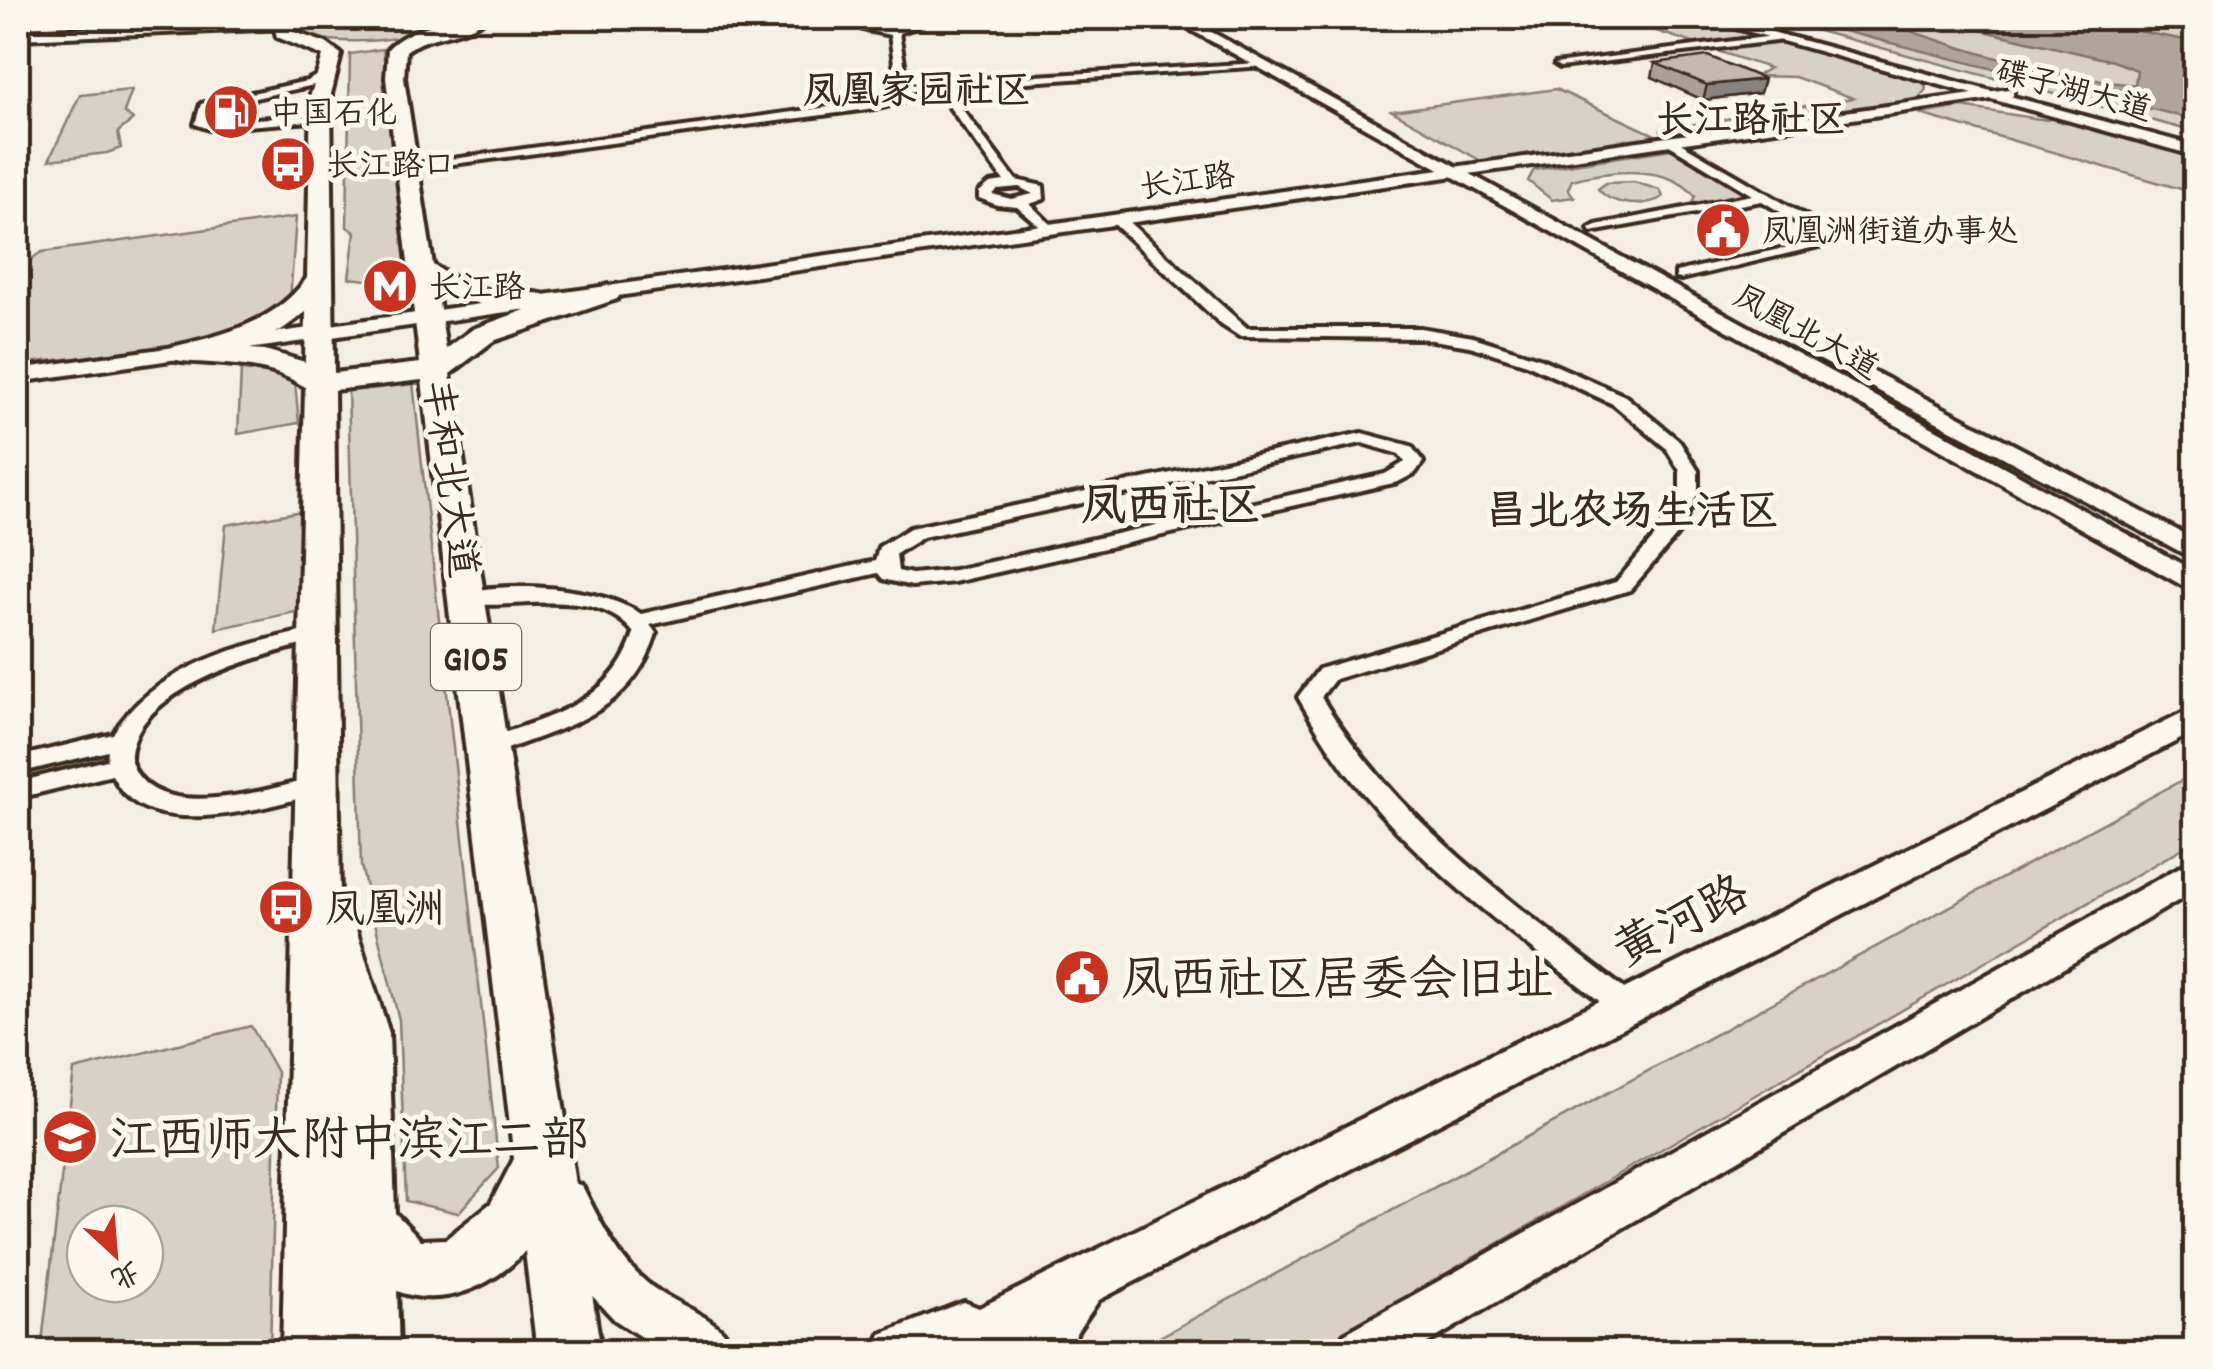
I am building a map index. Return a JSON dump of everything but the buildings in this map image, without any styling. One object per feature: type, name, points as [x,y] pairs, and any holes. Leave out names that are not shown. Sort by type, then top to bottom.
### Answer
[{"type":"highway","name":"丰和北大道","points":[[478,18],[463,26],[394,43],[395,78],[569,1352]]},
{"type":"highway","points":[[288,21],[282,33],[334,56],[321,118],[320,233],[320,280],[332,332]]},
{"type":"highway","points":[[314,1352],[319,383],[332,332],[342,238],[320,233]]},
{"type":"highway","points":[[423,270],[448,288],[478,298],[544,302]]},
{"type":"highway","points":[[186,353],[284,320],[305,304],[320,280]]},
{"type":"highway","points":[[186,353],[264,360],[294,367],[319,383],[437,370],[482,335],[516,320],[608,293]]},
{"type":"highway","points":[[317,878],[363,1034],[367,1352]]},
{"type":"highway","points":[[365,1221],[396,1260],[428,1272],[470,1260],[498,1239],[522,1209],[543,1158]]},
{"type":"main road","name":"凤凰北大道","points":[[1176,18],[2196,584]]},
{"type":"main road","name":"凤凰北大道","points":[[1198,18],[2196,552]]},
{"type":"main road","name":"碟子湖大道","points":[[1707,18],[2000,94]]},
{"type":"main road","name":"碟子湖大道","points":[[1730,18],[2196,148]]},
{"type":"main road","points":[[18,35],[288,21]]},
{"type":"main road","name":"黄河路","points":[[945,1352],[2196,717]]},
{"type":"main road","points":[[1362,1352],[2196,872]]},
{"type":"main road","points":[[543,1158],[598,1268],[633,1303],[711,1352]]},
{"type":"main road","points":[[899,1352],[1090,1278]]},
{"type":"main road","points":[[1048,1352],[1050,1323],[1090,1278]]},
{"type":"street","points":[[892,24],[900,70],[922,87],[949,99],[1012,183]]},
{"type":"street","points":[[1560,64],[1782,38]]},
{"type":"street","points":[[321,118],[201,124],[205,106],[310,83],[334,56]]},
{"type":"street","points":[[408,166],[883,104],[898,100],[906,89],[922,87],[1260,66]]},
{"type":"street","name":"长江路","points":[[18,376],[2000,94]]},
{"type":"street","points":[[1670,142],[1837,240],[1681,275]]},
{"type":"street","points":[[1012,183],[1039,190],[1040,196],[1021,203],[1002,203],[984,196],[988,189],[1012,183]]},
{"type":"street","points":[[1596,229],[1763,197]]},
{"type":"street","points":[[1021,203],[1048,230]]},
{"type":"street","points":[[1118,220],[1227,322],[1244,333],[1420,334],[1473,342],[1548,367],[1619,400],[1662,434],[1681,458],[1689,471],[1689,492],[1669,533],[1623,586],[1574,604],[1327,674],[1309,697],[1324,726],[1374,787],[1444,861],[1626,1006]]},
{"type":"street","points":[[642,627],[887,570],[912,580],[954,576],[1391,478],[1414,462],[1405,450],[1384,442],[1342,439],[918,532],[886,551],[887,570]]},
{"type":"street","points":[[468,597],[588,600],[618,606],[642,627]]},
{"type":"street","points":[[488,748],[573,714],[613,690],[634,665],[642,627]]},
{"type":"street","points":[[317,785],[226,804],[160,804],[129,783],[120,752],[139,714],[216,662],[318,634]]},
{"type":"street","points":[[18,765],[120,752]]},
{"type":"street","points":[[18,790],[120,752]]},
{"type":"shaded area","points":[[310,18],[456,18],[401,37],[354,41],[312,37],[297,31],[296,26]]},
{"type":"shaded area","points":[[1617,18],[1697,18],[1904,75],[1924,83],[1926,89],[1916,102],[1684,137],[1660,130],[1853,98],[1795,77],[1756,76],[1769,68]]},
{"type":"shaded area","points":[[1770,18],[2195,18],[2195,132]]},
{"type":"shaded area","points":[[1792,18],[1908,18],[1913,32],[1968,50],[2050,71],[2135,85],[2137,70],[2113,61],[1929,18],[2071,18],[2195,42],[2195,120]]},
{"type":"shaded area","points":[[383,49],[409,271],[384,282],[349,278],[355,232],[347,227],[350,54]]},
{"type":"shaded area","points":[[1556,89],[1657,136],[1483,162],[1392,111]]},
{"type":"shaded area","points":[[132,90],[124,112],[133,120],[118,132],[121,148],[49,160],[80,95]]},
{"type":"shaded area","points":[[1962,107],[2047,120],[2058,117],[2195,156],[2195,193],[1920,114]]},
{"type":"shaded area","points":[[1672,149],[1749,196],[1690,208],[1695,196],[1683,185],[1653,174],[1619,172],[1572,180],[1568,189],[1574,197],[1552,200],[1528,181],[1534,170]]},
{"type":"shaded area","points":[[1634,182],[1660,190],[1663,197],[1629,204],[1611,199],[1598,189],[1606,183]]},
{"type":"shaded area","points":[[296,217],[290,301],[269,317],[238,330],[162,348],[18,364],[18,286],[30,261],[42,252]]},
{"type":"shaded area","points":[[241,370],[289,376],[295,383],[299,423],[238,434]]},
{"type":"shaded area","points":[[412,373],[499,1168],[458,1213],[406,1201],[399,1020],[361,866],[348,387]]},
{"type":"shaded area","points":[[302,511],[300,611],[216,629],[226,525]]},
{"type":"shaded area","points":[[2195,773],[2195,841],[1312,1351],[1134,1351]]},
{"type":"shaded area","points":[[251,1026],[277,1072],[270,1351],[41,1351],[74,1070]]},
{"type":"place","name":"中国石化","points":[[231,112]]},
{"type":"place","name":"长江路口","points":[[288,164]]},
{"type":"place","name":"凤凰洲街道办事处","points":[[1723,230]]},
{"type":"place","name":"长江路","points":[[390,286]]},
{"type":"place","name":"凤凰洲","points":[[286,907]]},
{"type":"place","name":"凤西社区居委会旧址","points":[[1082,977]]},
{"type":"place","name":"江西师大附中滨江二部","points":[[70,1137]]},
{"type":"district","name":"凤凰家园社区","points":[[917,89]]},
{"type":"district","name":"长江路社区","points":[[1751,118]]},
{"type":"district","name":"凤西社区","points":[[1171,503]]},
{"type":"district","name":"昌北农场生活区","points":[[1632,509]]}]
